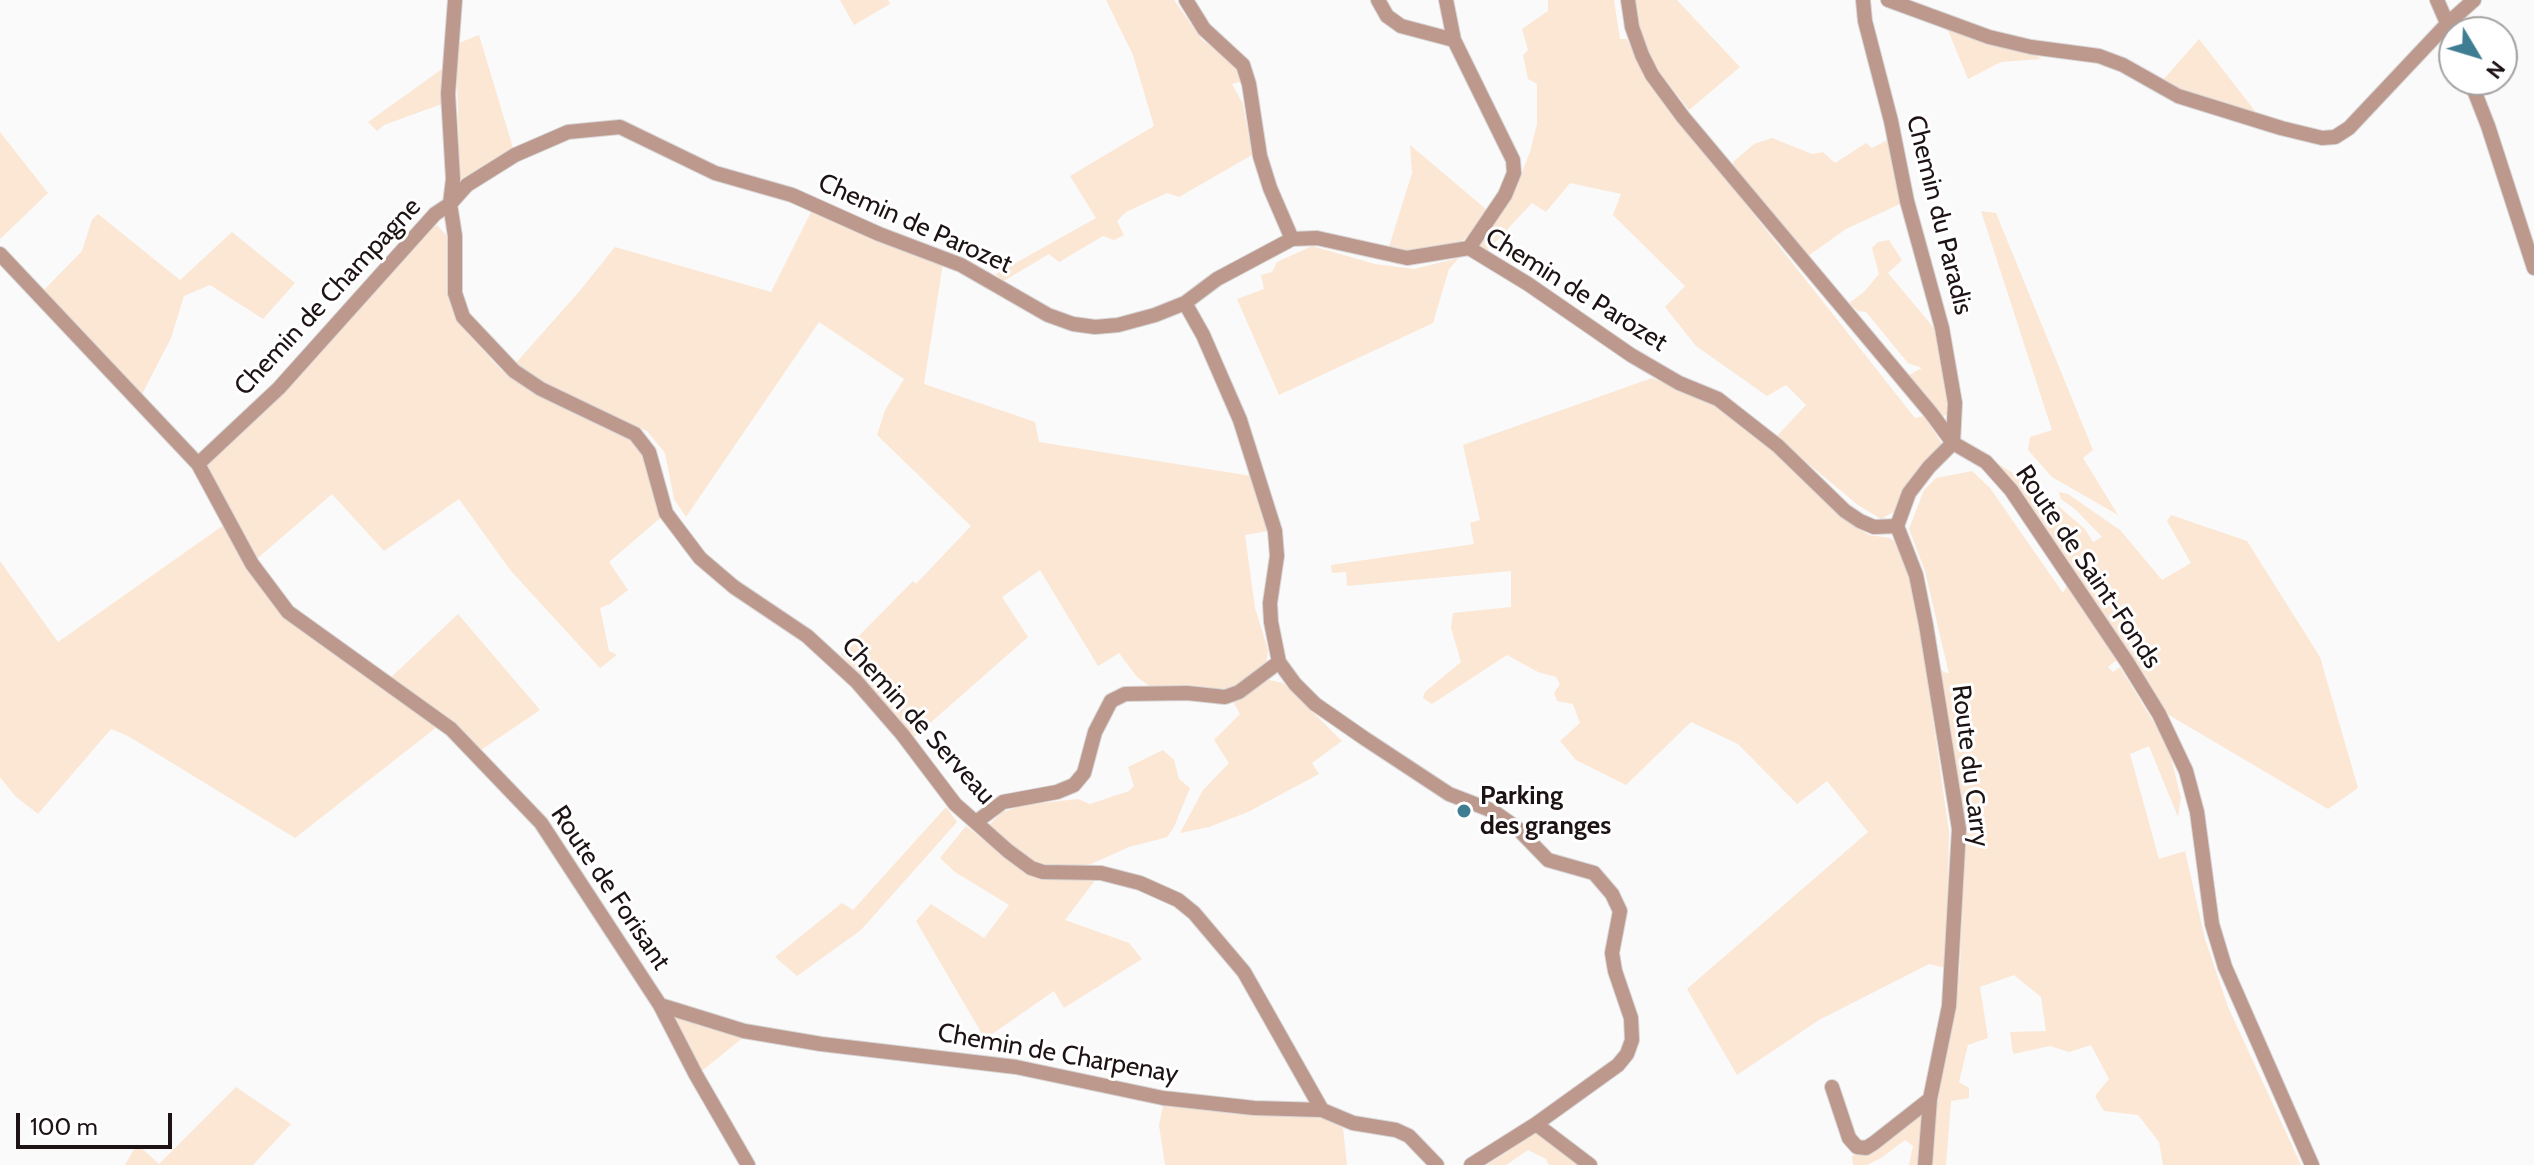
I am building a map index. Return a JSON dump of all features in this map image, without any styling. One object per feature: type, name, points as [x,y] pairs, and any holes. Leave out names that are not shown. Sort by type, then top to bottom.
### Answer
[{"type":"street","name":"Chemin de Champagne","points":[[198,464],[279,388],[435,214],[450,204],[453,179],[448,94],[455,0]]},
{"type":"street","points":[[1186,0],[1204,29],[1243,65],[1249,84],[1260,156],[1292,239]]},
{"type":"street","points":[[1378,0],[1387,16],[1401,26],[1454,40]]},
{"type":"street","points":[[1446,0],[1454,40],[1473,84],[1508,145],[1514,173],[1505,195],[1469,248]]},
{"type":"street","name":"Route de Saint-Fonds","points":[[1628,0],[1632,27],[1652,75],[1683,117],[1953,443],[1986,462],[2011,490],[2159,714],[2186,771],[2197,812],[2212,924],[2225,967],[2312,1165]]},
{"type":"street","name":"Chemin du Paradis","points":[[1863,0],[1865,21],[1891,121],[1907,201],[1942,328],[1955,403],[1953,443]]},
{"type":"street","points":[[1888,0],[1989,37],[2031,47],[2099,56],[2123,65],[2178,96],[2322,138],[2335,137],[2349,128],[2438,34]]},
{"type":"street","points":[[2456,16],[2474,0]]},
{"type":"street","points":[[2475,96],[2534,268]]},
{"type":"street","name":"Chemin de Parozet","points":[[450,204],[467,185],[515,155],[568,132],[620,127],[715,173],[792,195],[879,234],[961,265],[1048,315],[1073,324],[1095,327],[1118,325],[1185,303],[1217,279],[1292,239],[1317,238],[1407,258],[1469,248],[1528,284],[1631,355],[1679,383],[1718,399],[1778,446],[1853,516],[1874,527],[1897,526]]},
{"type":"street","name":"Chemin de Serveau","points":[[450,204],[455,236],[455,293],[463,317],[514,371],[541,389],[635,434],[649,452],[666,513],[700,558],[734,587],[807,636],[856,681],[902,734],[955,804],[1031,868],[1066,874],[1101,873],[1127,880],[1178,900],[1194,913],[1244,972],[1322,1110]]},
{"type":"street","name":"Route de Forisant","points":[[0,254],[198,464],[252,564],[288,612],[451,729],[541,823],[660,1005],[748,1165]]},
{"type":"street","points":[[1185,303],[1203,335],[1240,420],[1275,531],[1277,556],[1270,603],[1279,662],[1315,704],[1364,738],[1449,794],[1493,811],[1517,828],[1548,860],[1594,873],[1612,894],[1620,911],[1612,953],[1631,1018],[1632,1040],[1627,1054],[1618,1065],[1536,1124],[1471,1165]]},
{"type":"street","points":[[1897,526],[1909,493],[1953,443]]},
{"type":"street","name":"Route du Carry","points":[[1897,526],[1916,575],[1959,829],[1949,1006],[1930,1099],[1925,1165]]},
{"type":"street","points":[[976,822],[1003,802],[1057,792],[1074,785],[1084,773],[1095,732],[1111,701],[1125,694],[1187,693],[1225,697],[1239,692],[1279,662]]},
{"type":"street","name":"Chemin de Charpenay","points":[[660,1005],[744,1031],[821,1044],[1016,1067],[1163,1098],[1254,1108],[1322,1110],[1353,1123],[1396,1130],[1409,1136],[1437,1165]]},
{"type":"street","points":[[1832,1087],[1849,1138],[1857,1147],[1866,1148],[1874,1143],[1930,1099]]},
{"type":"street","points":[[1536,1124],[1590,1165]]},
{"type":"shaded area","points":[[840,0],[888,0],[890,4],[854,25]]},
{"type":"shaded area","points":[[1106,0],[1174,0],[1203,41],[1235,61],[1243,81],[1232,84],[1243,104],[1252,155],[1179,197],[1167,193],[1126,212],[1117,221],[1124,235],[1114,240],[1103,236],[1059,262],[1049,254],[1002,282],[996,274],[1096,218],[1070,176],[1154,126],[1133,55]]},
{"type":"shaded area","points":[[1548,0],[1614,0],[1620,39],[1627,39],[1639,64],[1672,111],[1915,418],[1924,416],[1942,444],[1940,451],[1895,511],[1881,519],[1858,505],[1776,437],[1806,405],[1786,385],[1767,396],[1696,346],[1665,307],[1685,286],[1613,215],[1621,194],[1570,183],[1546,212],[1532,203],[1486,252],[1478,246],[1516,187],[1530,152],[1537,124],[1537,84],[1528,79],[1523,55],[1528,50],[1522,29],[1548,11]]},
{"type":"shaded area","points":[[1634,0],[1677,0],[1740,67],[1689,110],[1658,71],[1639,32]]},
{"type":"shaded area","points":[[1947,28],[2041,59],[2001,62],[1968,79]]},
{"type":"shaded area","points":[[479,35],[513,148],[460,180],[456,47]]},
{"type":"shaded area","points":[[2199,39],[2255,111],[2239,111],[2179,93],[2163,80]]},
{"type":"shaded area","points":[[442,69],[442,104],[384,125],[377,131],[368,122]]},
{"type":"shaded area","points":[[0,132],[48,193],[0,239]]},
{"type":"shaded area","points":[[1772,138],[1812,154],[1823,152],[1835,163],[1866,143],[1872,148],[1891,138],[1902,203],[1846,229],[1808,256],[1736,170],[1733,162],[1754,144]]},
{"type":"shaded area","points":[[1410,145],[1487,210],[1461,242],[1411,253],[1388,250],[1412,173]]},
{"type":"shaded area","points":[[813,208],[943,263],[924,384],[1035,422],[1039,442],[1251,476],[1268,531],[1245,535],[1255,608],[1268,650],[1266,666],[1233,689],[1151,687],[1137,677],[1119,653],[1098,666],[1040,570],[1002,597],[1028,637],[913,738],[841,654],[913,581],[916,584],[971,526],[877,435],[885,410],[904,379],[819,322],[686,517],[674,499],[665,453],[647,431],[531,380],[514,365],[615,247],[771,292]]},
{"type":"shaded area","points":[[1981,211],[1996,213],[2093,450],[2083,458],[2118,515],[2052,477],[2028,450],[2030,437],[2052,430]]},
{"type":"shaded area","points":[[98,214],[180,280],[232,232],[295,283],[263,319],[210,285],[184,296],[171,338],[138,402],[39,295],[82,251],[92,220]]},
{"type":"shaded area","points":[[437,225],[451,240],[449,298],[462,327],[501,370],[538,391],[635,434],[666,513],[609,562],[628,590],[600,608],[609,651],[617,655],[600,668],[511,571],[459,499],[384,551],[332,494],[252,563],[288,612],[386,682],[458,614],[540,710],[475,754],[442,723],[295,838],[128,736],[111,729],[38,814],[15,796],[0,777],[0,561],[58,642],[228,522],[198,464],[408,242]]},
{"type":"shaded area","points":[[1889,240],[1902,260],[1888,273],[1938,333],[1953,407],[1941,417],[1909,375],[1922,368],[1908,363],[1866,312],[1858,311],[1849,303],[1864,292],[1879,274],[1872,248],[1878,242]]},
{"type":"shaded area","points":[[1312,246],[1375,264],[1414,269],[1459,258],[1449,269],[1433,323],[1279,395],[1237,299],[1264,289],[1261,275],[1272,272],[1277,262]]},
{"type":"shaded area","points":[[1652,378],[1714,404],[1773,450],[1836,513],[1869,535],[1890,538],[1902,548],[1914,586],[1949,832],[1946,968],[1929,964],[1819,1020],[1737,1075],[1687,989],[1868,832],[1827,781],[1797,804],[1738,744],[1691,722],[1626,785],[1576,760],[1560,741],[1580,723],[1573,704],[1557,701],[1554,693],[1560,684],[1556,677],[1538,672],[1507,655],[1432,704],[1423,698],[1425,692],[1461,662],[1451,628],[1453,613],[1511,607],[1511,571],[1347,586],[1346,572],[1332,573],[1331,565],[1474,544],[1470,523],[1480,520],[1463,445]]},
{"type":"shaded area","points":[[1998,464],[2036,487],[2085,529],[2093,542],[2102,537],[2061,499],[2059,492],[2068,494],[2120,530],[2162,580],[2191,563],[2167,521],[2171,515],[2247,541],[2320,657],[2358,788],[2328,809],[2169,715],[2087,590]]},
{"type":"shaded area","points":[[1972,471],[1990,488],[2063,593],[2067,586],[2118,659],[2108,667],[2113,672],[2120,667],[2168,746],[2181,798],[2178,817],[2149,746],[2130,754],[2159,859],[2185,851],[2205,939],[2228,1007],[2301,1165],[2163,1165],[2159,1142],[2138,1115],[2104,1111],[2095,1096],[2109,1079],[2091,1045],[2069,1052],[2050,1046],[2013,1054],[2010,1032],[2046,1031],[2041,997],[2014,975],[1980,987],[1988,1038],[1968,1045],[1959,1082],[1969,1088],[1969,1098],[1951,1101],[1946,1165],[1930,1165],[1937,1095],[1951,1031],[1960,967],[1965,834],[1940,670],[1949,674],[1925,571],[1909,529],[1924,490],[1936,478]]},
{"type":"shaded area","points":[[1269,680],[1283,683],[1342,741],[1312,763],[1319,774],[1248,812],[1209,827],[1180,833],[1203,790],[1229,763],[1214,740],[1240,714],[1233,701]]},
{"type":"shaded area","points":[[1163,750],[1174,760],[1179,779],[1190,788],[1167,837],[1129,847],[1091,864],[1067,870],[1030,861],[989,825],[1001,813],[1023,805],[1078,799],[1090,804],[1129,791],[1134,786],[1128,767]]},
{"type":"shaded area","points":[[946,807],[957,822],[861,930],[797,976],[775,957],[842,903],[853,910]]},
{"type":"shaded area","points":[[966,826],[1000,853],[1096,879],[1065,920],[1129,943],[1142,959],[1064,1008],[1054,991],[985,1039],[916,921],[931,904],[984,938],[1009,905],[955,872],[940,858]]},
{"type":"shaded area","points":[[673,1017],[745,1036],[698,1074]]},
{"type":"shaded area","points":[[236,1087],[291,1124],[253,1165],[125,1165],[137,1144],[159,1164]]},
{"type":"shaded area","points":[[1163,1106],[1324,1118],[1343,1128],[1347,1165],[1165,1165],[1159,1125]]},
{"type":"shaded area","points":[[1922,1110],[1922,1165],[1909,1165],[1913,1146],[1905,1140],[1867,1165],[1853,1165],[1852,1156],[1878,1147]]},
{"type":"shaded area","points":[[1537,1132],[1583,1165],[1549,1165],[1546,1159],[1528,1150],[1506,1165],[1487,1165]]},
{"type":"place","name":"Parking des granges","points":[[1464,811]]}]
